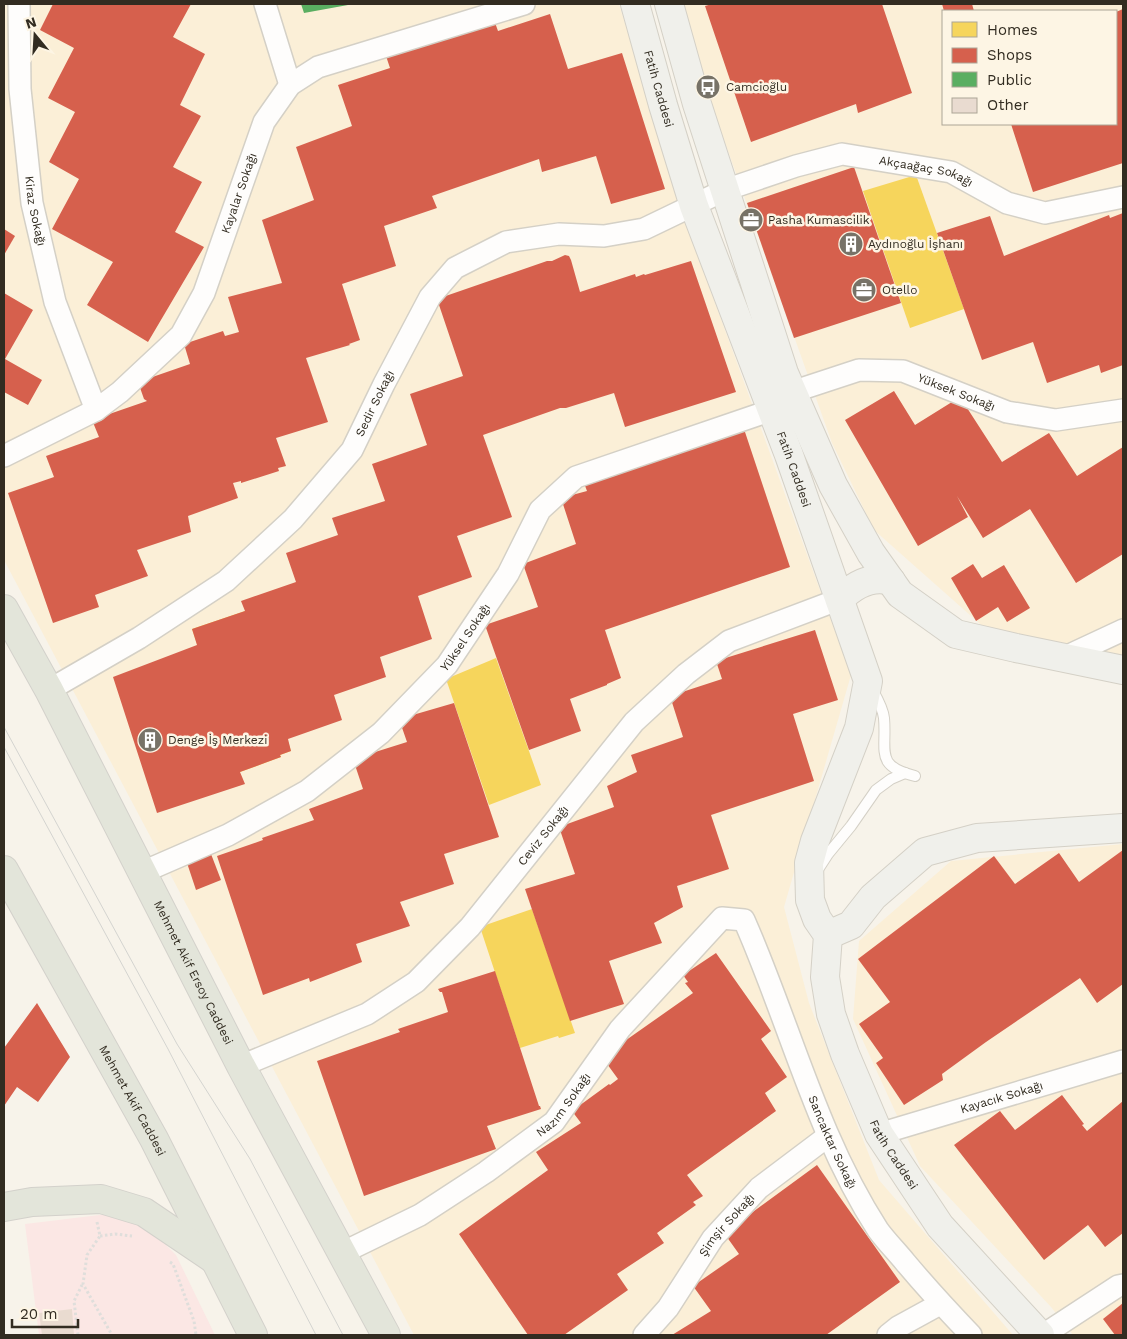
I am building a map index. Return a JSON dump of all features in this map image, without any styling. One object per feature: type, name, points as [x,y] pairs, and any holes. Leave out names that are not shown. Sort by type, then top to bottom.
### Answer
[{"type":"main road","name":"Fatih Caddesi","points":[[635,4],[694,206],[772,410],[868,681],[859,728],[815,841],[810,863],[810,900],[817,919],[828,935],[825,976],[831,1014],[845,1054],[879,1134],[940,1226],[1041,1335]]},
{"type":"main road","points":[[669,4],[697,104],[784,373],[833,484],[871,553],[900,594],[956,634],[1123,670]]},
{"type":"main road","points":[[840,599],[850,590],[868,581],[882,578],[891,581]]},
{"type":"main road","name":"Mehmet Akif Ersoy Caddesi","points":[[4,609],[49,690],[241,1066],[386,1335]]},
{"type":"main road","points":[[828,935],[851,925],[873,897],[925,852],[977,838],[1123,828]]},
{"type":"main road","name":"Mehmet Akif Caddesi","points":[[4,870],[154,1139],[218,1262],[253,1335]]},
{"type":"main road","points":[[4,1207],[32,1202],[101,1199],[144,1212],[218,1262]]},
{"type":"street","name":"Kiraz Sokağı","points":[[19,4],[20,90],[32,203],[55,302],[96,410]]},
{"type":"street","points":[[265,4],[290,85]]},
{"type":"street","name":"Kayalar Sokağı","points":[[4,456],[96,410],[120,392],[181,335],[204,293],[264,122],[290,85],[318,67],[524,4]]},
{"type":"street","name":"Akçaağaç Sokağı","points":[[725,190],[796,166],[842,154],[950,172],[1007,203],[1045,213],[1123,197]]},
{"type":"street","name":"Sedir Sokağı","points":[[49,690],[139,638],[226,581],[294,519],[352,450],[384,384],[430,298],[455,268],[506,242],[559,234],[604,236],[644,229],[725,190]]},
{"type":"street","name":"Yüksek Sokağı","points":[[792,392],[859,370],[903,371],[1007,412],[1056,420],[1123,410]]},
{"type":"street","name":"Yüksel Sokağı","points":[[143,872],[228,835],[307,791],[381,732],[447,665],[508,574],[540,510],[576,477],[772,410]]},
{"type":"street","name":"Ceviz Sokağı","points":[[241,1066],[367,1014],[416,982],[470,927],[634,722],[686,674],[729,642],[840,599]]},
{"type":"street","points":[[1063,658],[1123,630]]},
{"type":"street","name":"Nazım Sokağı","points":[[342,1253],[420,1215],[486,1172],[554,1122],[620,1029],[722,918],[744,920]]},
{"type":"street","name":"Sancaktar Sokağı","points":[[744,920],[811,1097],[843,1168],[879,1230],[940,1304],[971,1335]]},
{"type":"street","name":"Kayacık Sokağı","points":[[879,1134],[1123,1061]]},
{"type":"street","name":"Şimşir Sokağı","points":[[644,1335],[668,1308],[713,1238],[759,1188],[828,1136]]},
{"type":"street","points":[[1041,1335],[1118,1286],[1123,1285]]},
{"type":"street","points":[[888,1335],[898,1327],[940,1304]]},
{"type":"lane","points":[[810,883],[828,854],[876,790],[891,779],[910,774],[894,768],[884,756],[884,716],[880,703],[868,681]]},
{"type":"path","points":[[78,1335],[74,1300],[83,1284],[87,1255],[100,1236],[115,1234],[134,1236]]},
{"type":"path","points":[[165,1258],[173,1264],[194,1321],[196,1335]]},
{"type":"path","points":[[83,1284],[112,1335]]},
{"type":"shaded area","points":[[4,4],[619,4],[691,237],[851,675],[784,907],[809,1003],[879,1180],[1013,1335],[414,1335],[4,560]]},
{"type":"shaded area","points":[[682,4],[1123,4],[1123,659],[988,631],[874,530],[832,443],[702,78]]},
{"type":"shaded area","points":[[1123,844],[1123,1335],[1073,1335],[1051,1307],[920,1166],[853,1019],[859,941],[951,861]]},
{"type":"shaded area","points":[[108,1214],[150,1229],[176,1255],[215,1335],[39,1335],[25,1224]]},
{"type":"building: Homes","points":[[916,175],[964,309],[910,328],[863,191]]},
{"type":"building: Homes","points":[[245,611],[291,751],[280,755],[281,757],[240,772],[192,629]]},
{"type":"building: Homes","points":[[496,658],[541,785],[489,805],[446,679]]},
{"type":"building: Homes","points":[[532,909],[575,1033],[559,1038],[558,1036],[520,1048],[480,927]]},
{"type":"building: Shops","points":[[53,4],[191,4],[173,37],[205,54],[180,105],[201,116],[173,167],[202,182],[175,232],[204,247],[148,342],[87,305],[113,262],[52,229],[79,179],[49,162],[75,112],[48,98],[74,48],[40,30]]},
{"type":"building: Shops","points":[[712,4],[882,4],[912,93],[858,113],[856,104],[751,142],[705,6]]},
{"type":"building: Shops","points":[[942,4],[972,4],[974,10],[944,10]]},
{"type":"building: Shops","points":[[1123,9],[1123,163],[1033,192],[1011,125],[1117,125],[1117,12]]},
{"type":"building: Shops","points":[[550,14],[568,69],[622,53],[665,189],[611,204],[596,156],[542,172],[539,159],[432,196],[437,208],[384,226],[396,266],[342,284],[360,340],[350,345],[306,358],[328,422],[276,438],[286,466],[278,468],[279,471],[241,483],[241,481],[233,483],[238,498],[188,516],[191,532],[137,550],[148,576],[95,595],[99,607],[53,623],[8,493],[54,477],[46,456],[99,437],[92,420],[147,401],[144,399],[138,382],[190,364],[184,344],[223,331],[225,336],[239,332],[228,297],[282,283],[262,220],[314,200],[296,147],[352,126],[338,85],[390,68],[386,56],[493,17],[498,31]]},
{"type":"building: Shops","points":[[854,167],[901,303],[794,338],[747,203]]},
{"type":"building: Shops","points":[[1123,213],[1123,365],[1101,373],[1099,365],[1047,383],[1033,342],[982,360],[937,233],[990,216],[1004,256],[1109,215],[1110,218]]},
{"type":"building: Shops","points":[[4,229],[15,236],[4,255]]},
{"type":"building: Shops","points":[[565,255],[569,256],[571,260],[580,292],[635,274],[636,277],[645,275],[691,261],[736,392],[625,427],[614,393],[566,408],[560,408],[483,435],[512,517],[457,536],[472,577],[418,596],[432,639],[380,657],[386,677],[334,695],[342,720],[288,739],[291,751],[280,755],[281,757],[240,772],[245,784],[157,813],[113,677],[197,645],[192,629],[245,611],[241,601],[296,582],[286,553],[338,535],[332,518],[385,501],[372,464],[427,445],[410,394],[463,376],[437,299]]},
{"type":"building: Shops","points":[[4,293],[33,310],[5,359],[42,380],[28,405],[4,392]]},
{"type":"building: Shops","points":[[894,391],[915,425],[960,397],[1002,462],[1049,433],[1077,476],[1123,447],[1123,554],[1076,583],[1030,509],[983,538],[957,496],[968,517],[918,546],[845,420]]},
{"type":"building: Shops","points":[[744,429],[790,567],[605,630],[621,678],[570,699],[581,731],[529,750],[485,625],[538,607],[523,564],[576,544],[561,498],[587,491],[584,483]]},
{"type":"building: Shops","points":[[973,564],[982,578],[1004,565],[1030,608],[1007,622],[998,607],[976,621],[951,578]]},
{"type":"building: Shops","points":[[815,630],[838,700],[793,714],[814,781],[711,815],[729,869],[677,886],[683,907],[654,923],[662,943],[609,961],[624,1004],[570,1021],[525,889],[575,874],[559,827],[614,807],[607,786],[637,772],[631,755],[683,737],[670,696],[722,679],[716,661]]},
{"type":"building: Shops","points":[[454,703],[499,837],[444,854],[454,884],[400,902],[410,926],[356,944],[362,962],[310,982],[309,978],[263,995],[217,856],[314,820],[309,809],[363,789],[353,759],[407,742],[399,719]]},
{"type":"building: Shops","points":[[1123,850],[1123,984],[1097,1003],[1080,978],[986,1042],[942,1074],[943,1080],[904,1105],[876,1063],[883,1058],[859,1024],[890,1002],[858,959],[994,856],[1015,884],[1059,853],[1079,882]]},
{"type":"building: Shops","points":[[211,854],[221,880],[196,890],[187,863]]},
{"type":"building: Shops","points":[[716,953],[771,1031],[761,1039],[787,1077],[765,1093],[776,1111],[687,1175],[703,1196],[693,1202],[696,1205],[657,1233],[664,1243],[617,1274],[628,1290],[564,1335],[528,1335],[459,1234],[548,1170],[536,1152],[581,1123],[572,1111],[618,1079],[602,1057],[693,993],[685,983],[688,982],[683,975]]},
{"type":"building: Shops","points":[[495,971],[541,1109],[487,1126],[496,1149],[364,1196],[317,1061],[400,1032],[398,1029],[448,1012],[442,992],[438,989]]},
{"type":"building: Shops","points":[[37,1003],[70,1057],[38,1102],[17,1087],[4,1106],[4,1048]]},
{"type":"building: Shops","points":[[1062,1095],[1084,1124],[1082,1125],[1087,1131],[1123,1101],[1123,1233],[1105,1247],[1088,1225],[1044,1260],[954,1145],[1000,1111],[1015,1130]]},
{"type":"building: Shops","points":[[817,1165],[900,1282],[826,1335],[672,1335],[711,1311],[693,1286],[739,1254],[724,1233]]},
{"type":"building: Shops","points":[[1123,1303],[1123,1335],[1115,1335],[1103,1319]]},
{"type":"building: Public","points":[[301,4],[348,4],[348,5],[304,13]]},
{"type":"building: Other","points":[[72,1309],[74,1335],[42,1335],[39,1313]]},
{"type":"tram line","points":[[4,727],[177,1044],[250,1159],[343,1335]]},
{"type":"tram line","points":[[4,747],[168,1049],[316,1335]]},
{"type":"place","name":"Camcioğlu","points":[[708,87]]},
{"type":"place","name":"Pasha Kumascilik","points":[[751,220]]},
{"type":"place","name":"Aydınoğlu İşhanı","points":[[851,244]]},
{"type":"place","name":"Otello","points":[[864,290]]},
{"type":"place","name":"Denge İş Merkezi","points":[[150,740]]}]
